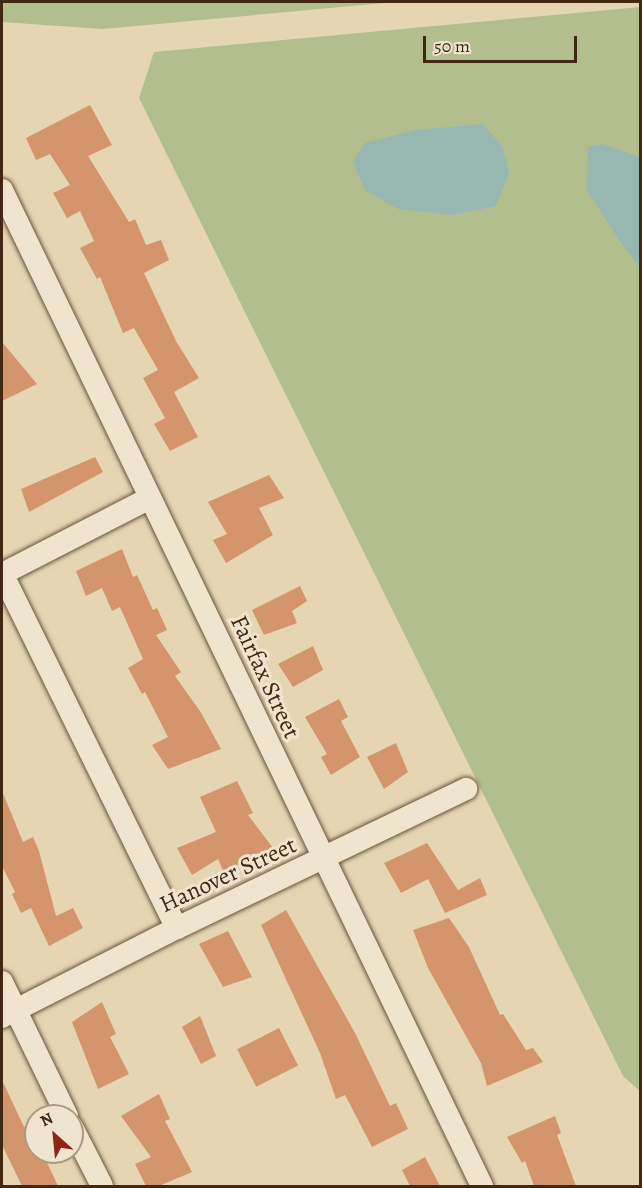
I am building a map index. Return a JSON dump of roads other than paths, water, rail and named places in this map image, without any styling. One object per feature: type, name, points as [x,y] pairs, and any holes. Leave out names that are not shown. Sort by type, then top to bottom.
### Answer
[{"type":"street","name":"Fairfax Street","points":[[2,190],[322,860],[482,1186]]},
{"type":"street","points":[[150,498],[2,574],[177,928]]},
{"type":"street","name":"Hanover Street","points":[[8,1014],[177,928],[466,789]]},
{"type":"street","points":[[2,982],[8,1014],[60,1104]]},
{"type":"street","points":[[84,1151],[102,1186]]},
{"type":"water","points":[[483,124],[502,146],[509,173],[496,206],[453,215],[398,209],[365,190],[353,162],[365,143],[417,130]]},
{"type":"water","points":[[603,144],[640,157],[640,267],[621,243],[586,189],[588,147]]}]
